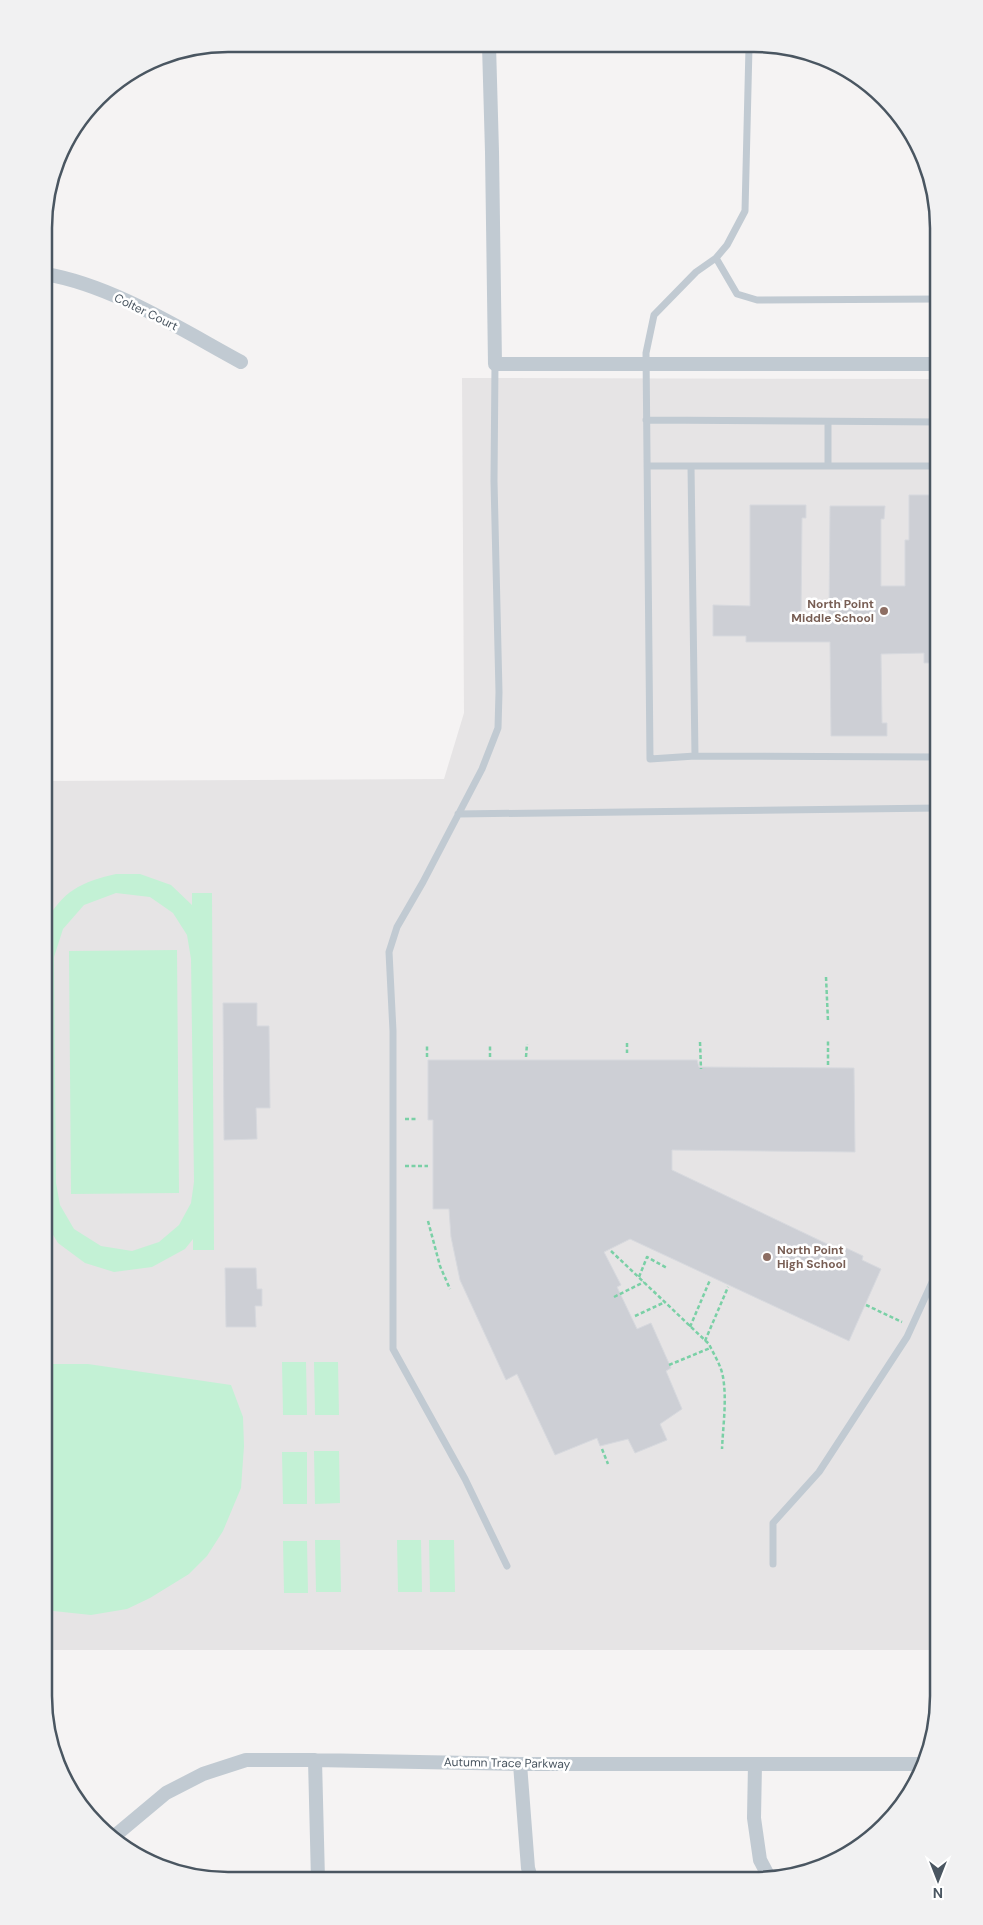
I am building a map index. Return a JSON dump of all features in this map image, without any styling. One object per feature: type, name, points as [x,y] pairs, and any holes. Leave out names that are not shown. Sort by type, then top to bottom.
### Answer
[{"type":"street","points":[[488,52],[492,152],[495,364],[930,364]]},
{"type":"street","name":"Colter Court","points":[[53,276],[92,287],[146,311],[241,362]]},
{"type":"street","name":"Autumn Trace Parkway","points":[[118,1833],[166,1793],[202,1774],[246,1760],[520,1764],[917,1764]]},
{"type":"street","points":[[315,1760],[318,1872]]},
{"type":"street","points":[[520,1764],[529,1872]]},
{"type":"street","points":[[755,1764],[754,1818],[760,1860],[766,1872]]},
{"type":"lane","points":[[749,52],[745,211],[727,245],[716,258],[696,272],[654,315],[646,365],[650,759],[695,756],[930,758]]},
{"type":"lane","points":[[716,258],[737,294],[757,300],[930,299]]},
{"type":"lane","points":[[495,364],[494,482],[499,692],[498,728],[482,769],[423,882],[396,927],[389,952],[393,1031],[393,1349],[465,1479],[507,1566]]},
{"type":"lane","points":[[646,420],[930,422]]},
{"type":"lane","points":[[828,422],[828,466]]},
{"type":"lane","points":[[647,466],[930,466]]},
{"type":"lane","points":[[692,466],[695,756]]},
{"type":"lane","points":[[458,814],[930,808]]},
{"type":"lane","points":[[773,1564],[773,1523],[819,1472],[906,1337],[930,1286]]},
{"type":"path","points":[[826,977],[828,1021]]},
{"type":"path","points":[[700,1042],[701,1069]]},
{"type":"path","points":[[828,1042],[828,1065]]},
{"type":"path","points":[[627,1043],[628,1053]]},
{"type":"path","points":[[427,1044],[427,1057]]},
{"type":"path","points":[[490,1044],[490,1057]]},
{"type":"path","points":[[526,1044],[526,1057]]},
{"type":"path","points":[[405,1119],[418,1119]]},
{"type":"path","points":[[405,1166],[428,1166]]},
{"type":"path","points":[[428,1221],[440,1266],[450,1288]]},
{"type":"path","points":[[611,1251],[705,1341],[719,1363],[723,1377],[724,1396],[722,1449]]},
{"type":"path","points":[[639,1277],[647,1257],[667,1268]]},
{"type":"path","points":[[690,1327],[710,1280]]},
{"type":"path","points":[[614,1297],[644,1282]]},
{"type":"path","points":[[705,1341],[728,1287]]},
{"type":"path","points":[[635,1316],[665,1302]]},
{"type":"path","points":[[866,1305],[905,1324]]},
{"type":"path","points":[[669,1365],[710,1348]]},
{"type":"path","points":[[602,1449],[608,1464]]},
{"type":"shaded area","points":[[462,378],[930,379],[930,1650],[52,1650],[53,781],[444,779],[464,713]]},
{"type":"green space","points":[[116,874],[140,874],[171,885],[192,905],[192,893],[212,893],[214,1250],[193,1250],[193,1239],[185,1249],[152,1267],[114,1272],[85,1263],[58,1243],[52,1234],[53,911],[58,903],[74,890],[93,881]],"holes":[[[116,893],[150,897],[173,913],[187,935],[191,959],[194,1182],[191,1203],[179,1225],[159,1242],[132,1251],[101,1246],[74,1229],[60,1205],[56,1183],[54,957],[63,929],[84,905]]]},
{"type":"green space","points":[[177,950],[179,1193],[71,1194],[69,951]]},
{"type":"green space","points":[[282,1362],[306,1362],[307,1415],[283,1415]]},
{"type":"green space","points":[[314,1362],[338,1362],[339,1415],[315,1415]]},
{"type":"green space","points":[[52,1364],[88,1364],[231,1385],[243,1417],[244,1446],[241,1488],[223,1531],[207,1556],[189,1574],[150,1598],[127,1609],[91,1615],[52,1611]]},
{"type":"green space","points":[[314,1451],[339,1451],[340,1503],[315,1504]]},
{"type":"green space","points":[[282,1452],[307,1452],[307,1504],[283,1504]]},
{"type":"green space","points":[[315,1540],[340,1540],[341,1592],[316,1592]]},
{"type":"green space","points":[[397,1540],[421,1540],[422,1592],[398,1592]]},
{"type":"green space","points":[[429,1540],[454,1540],[455,1592],[430,1592]]},
{"type":"green space","points":[[283,1541],[307,1541],[308,1593],[284,1593]]},
{"type":"building","name":"North Point Middle School","points":[[909,495],[930,495],[930,663],[924,663],[924,653],[881,654],[882,723],[887,723],[887,736],[831,736],[830,642],[746,642],[746,636],[713,636],[713,605],[750,606],[750,505],[806,505],[806,518],[802,518],[801,615],[829,616],[830,506],[885,506],[884,519],[881,519],[881,586],[905,586],[905,540],[909,540]]},
{"type":"building","points":[[223,1003],[257,1003],[257,1026],[269,1026],[270,1108],[256,1108],[257,1139],[224,1140]]},
{"type":"building","name":"North Point High School","points":[[428,1060],[697,1060],[699,1067],[854,1068],[855,1152],[672,1150],[672,1170],[844,1252],[846,1248],[863,1256],[862,1260],[881,1269],[849,1341],[630,1239],[604,1252],[621,1285],[617,1287],[637,1329],[651,1323],[671,1368],[666,1371],[682,1409],[660,1424],[667,1440],[635,1453],[628,1439],[600,1446],[597,1438],[555,1455],[517,1374],[506,1380],[460,1280],[451,1237],[449,1209],[433,1209],[433,1120],[428,1120]]},
{"type":"building","points":[[225,1268],[256,1268],[257,1289],[262,1289],[262,1306],[255,1306],[256,1327],[226,1327]]},
{"type":"place","name":"North Point Middle School","points":[[884,611]]},
{"type":"place","name":"North Point High School","points":[[767,1257]]}]
